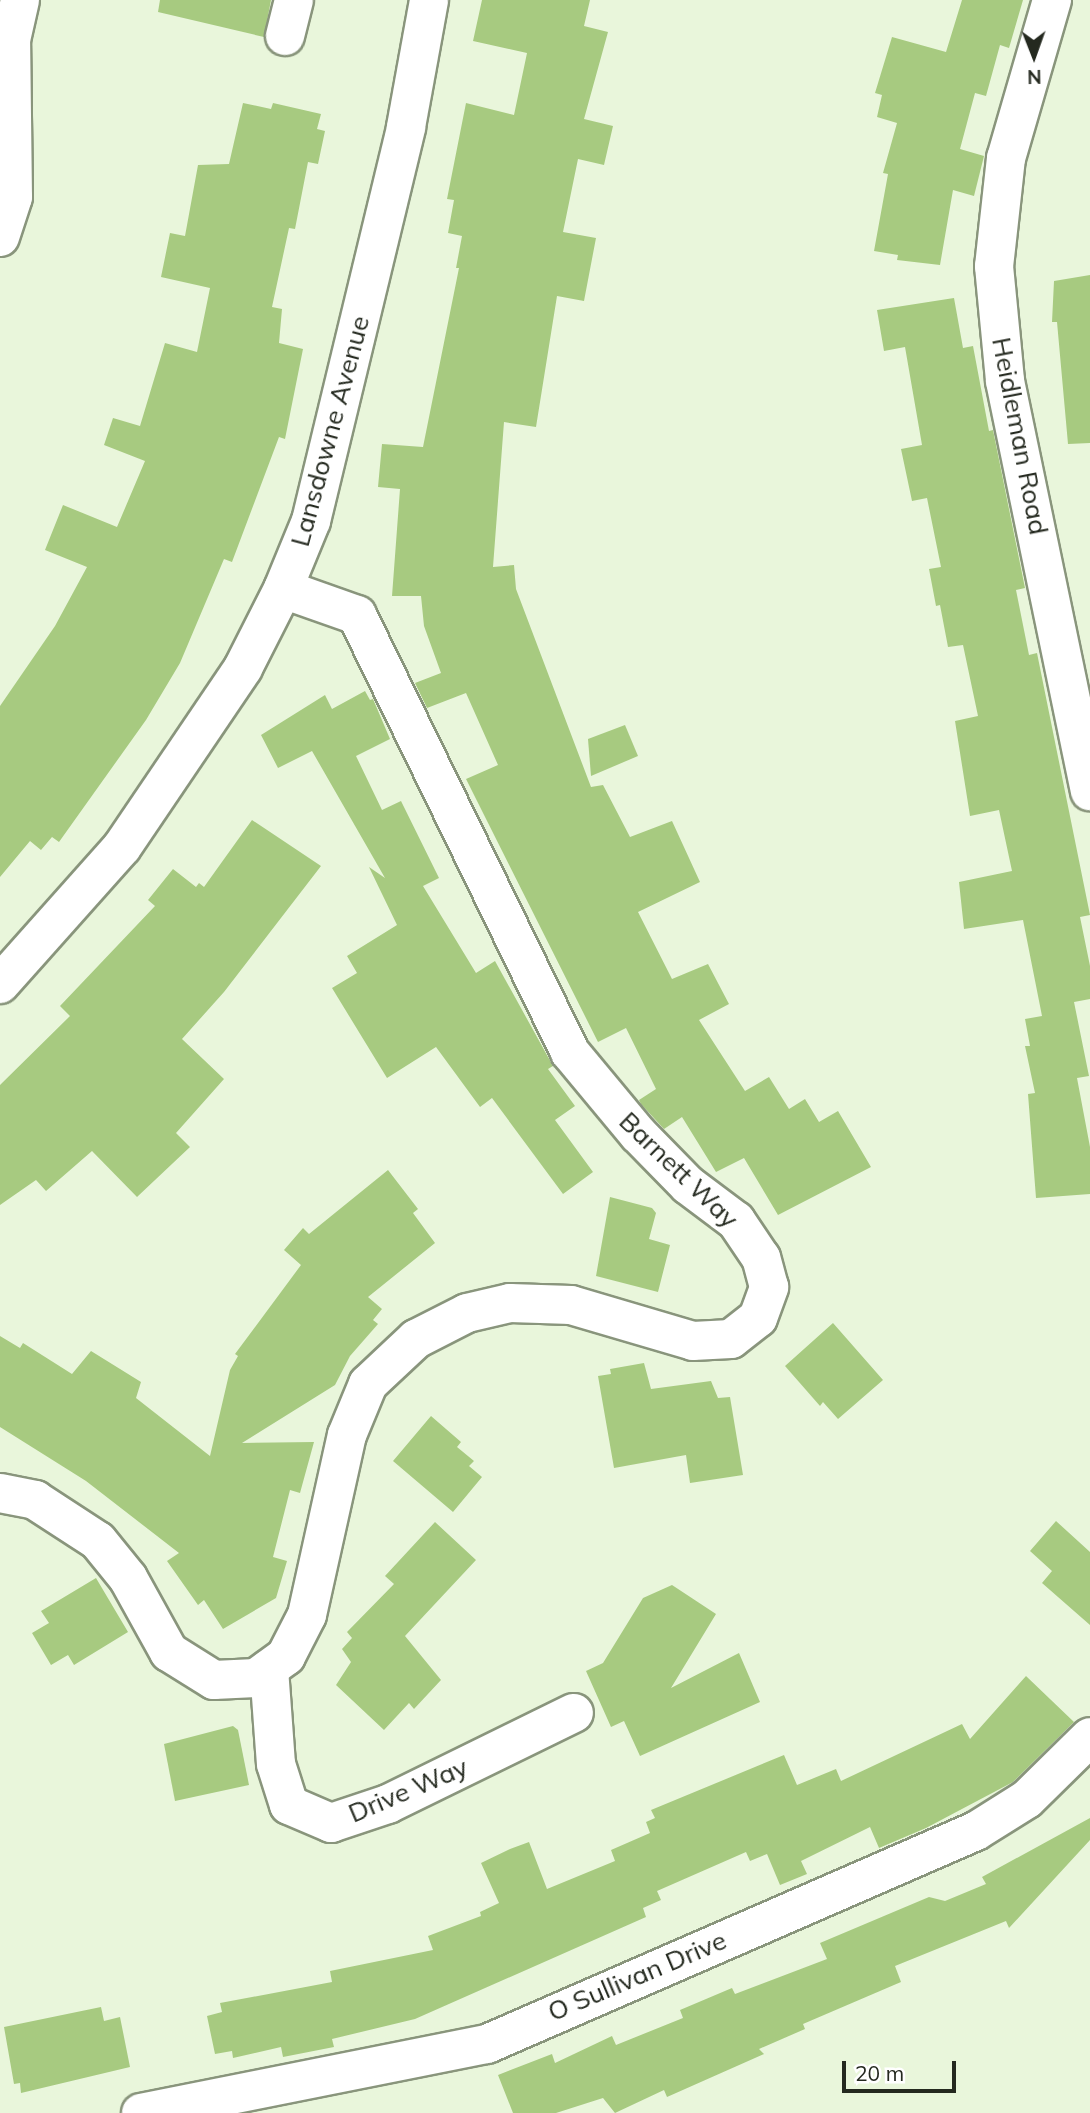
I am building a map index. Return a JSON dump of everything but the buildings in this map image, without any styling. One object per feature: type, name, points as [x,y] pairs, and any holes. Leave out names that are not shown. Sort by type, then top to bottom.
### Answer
[{"type":"street","points":[[0,237],[13,197],[6,49],[20,0]]},
{"type":"street","points":[[285,36],[294,0]]},
{"type":"street","name":"Lansdowne Avenue","points":[[0,984],[122,847],[243,668],[283,589],[311,521],[406,127],[429,0]]},
{"type":"street","name":"Heidleman Road","points":[[1052,0],[1006,158],[994,266],[1004,381],[1090,791]]},
{"type":"street","name":"Barnett Way","points":[[269,1669],[286,1656],[306,1615],[347,1435],[368,1384],[415,1339],[467,1313],[510,1303],[571,1305],[693,1341],[732,1339],[758,1318],[769,1287],[761,1258],[736,1221],[688,1185],[638,1134],[570,1052],[358,615],[283,589]]},
{"type":"street","points":[[0,1493],[35,1500],[98,1541],[128,1578],[169,1652],[214,1680],[256,1678],[269,1669]]},
{"type":"street","name":"Drive Way","points":[[269,1669],[276,1764],[289,1805],[331,1823],[388,1804],[574,1713]]},
{"type":"street","name":"O Sullivan Drive","points":[[141,2113],[487,2044],[975,1831],[1027,1799],[1090,1737]]}]
